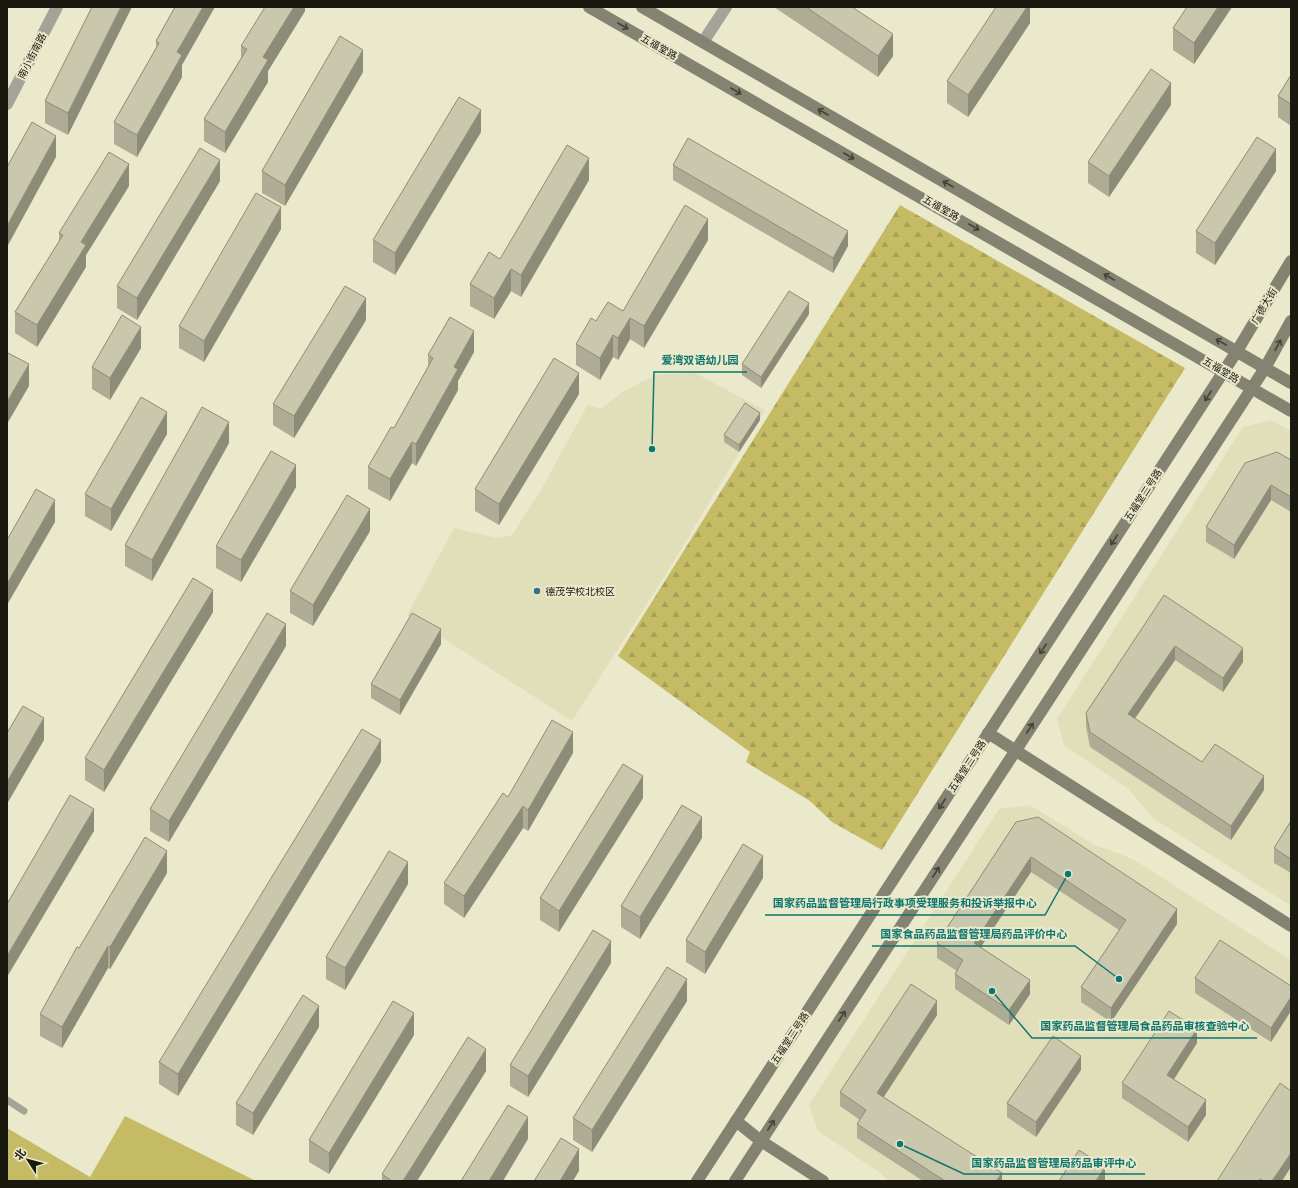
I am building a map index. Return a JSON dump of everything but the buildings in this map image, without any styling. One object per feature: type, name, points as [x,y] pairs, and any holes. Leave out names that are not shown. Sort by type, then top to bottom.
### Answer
[{"type":"main road","name":"五福堂路","points":[[589,7],[1224,371],[1291,411]]},
{"type":"main road","points":[[642,7],[1291,383]]},
{"type":"main road","name":"广德大街","points":[[1237,351],[1291,261]]},
{"type":"main road","points":[[735,1181],[1265,368],[1291,321]]},
{"type":"main road","name":"五福堂二号路","points":[[697,1181],[1237,351]]},
{"type":"main road","points":[[988,733],[1291,926]]},
{"type":"main road","points":[[736,1121],[761,1141],[824,1181]]},
{"type":"street","name":"南小街南路","points":[[7,104],[57,7]]},
{"type":"street","points":[[704,42],[726,7]]},
{"type":"lane","points":[[7,1100],[24,1111]]},
{"type":"shaded area","points":[[695,373],[765,410],[671,566],[572,721],[407,615],[454,528],[497,538],[512,535],[542,488],[588,404],[601,409],[624,391],[655,375]]},
{"type":"shaded area","points":[[1271,420],[1291,431],[1291,906],[1153,818],[1128,789],[1064,745],[1057,719],[1243,427]]},
{"type":"shaded area","points":[[1030,805],[1095,845],[1136,861],[1291,960],[1291,1181],[889,1181],[880,1173],[818,1131],[809,1105],[999,809]]},
{"type":"green space","points":[[900,205],[1185,368],[882,850],[832,822],[810,801],[746,762],[750,752],[618,656]]},
{"type":"green space","points":[[125,1116],[256,1181],[7,1181],[7,1128],[90,1177]]},
{"type":"place","name":"爱湾双语幼儿园","points":[[652,449]]},
{"type":"place","name":"德茂学校北校区","points":[[537,591]]},
{"type":"place","name":"国家药品监督管理局行政事项受理服务和投诉举报中心","points":[[1068,874]]},
{"type":"place","name":"国家食品药品监督管理局药品评价中心","points":[[1119,979]]},
{"type":"place","name":"国家药品监督管理局食品药品审核查验中心","points":[[992,991]]},
{"type":"place","name":"国家药品监督管理局药品审评中心","points":[[900,1144]]}]
